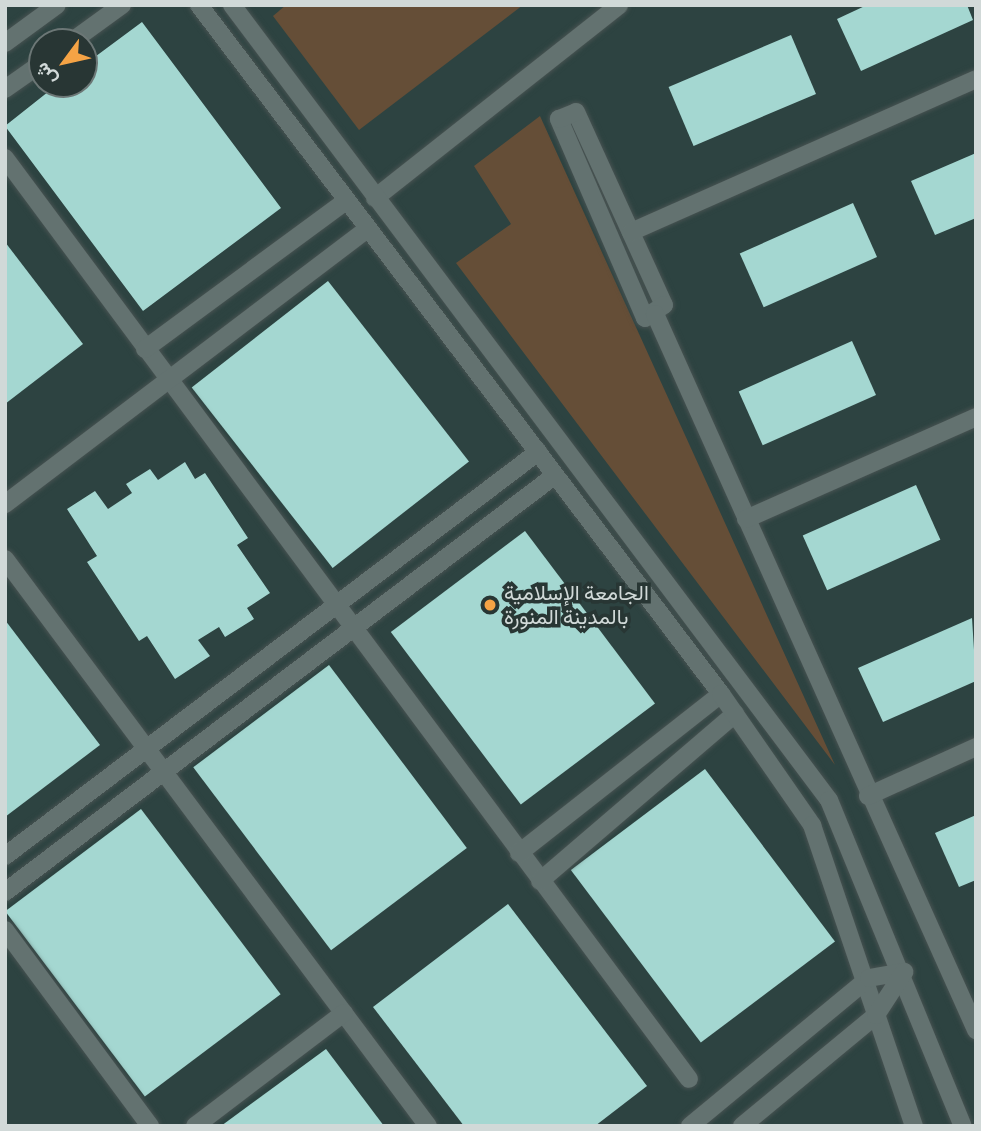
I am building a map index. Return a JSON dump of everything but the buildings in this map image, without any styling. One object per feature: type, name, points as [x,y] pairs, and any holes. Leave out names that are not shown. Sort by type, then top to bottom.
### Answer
[{"type":"street","points":[[5,43],[57,5]]},
{"type":"street","points":[[90,28],[122,5]]},
{"type":"street","points":[[198,5],[366,230],[721,694],[812,825],[869,978],[876,1014],[914,1126]]},
{"type":"street","points":[[232,5],[829,800],[904,972],[964,1126]]},
{"type":"street","points":[[375,198],[617,6]]},
{"type":"street","points":[[5,89],[28,73]]},
{"type":"street","points":[[631,232],[976,79]]},
{"type":"street","points":[[576,112],[664,305],[655,314],[645,318],[559,119],[576,112]]},
{"type":"street","points":[[5,159],[333,606],[689,1079]]},
{"type":"street","points":[[145,349],[346,201]]},
{"type":"street","points":[[5,504],[366,230]]},
{"type":"street","points":[[655,314],[868,796],[976,1030]]},
{"type":"street","points":[[746,519],[976,417]]},
{"type":"street","points":[[5,856],[538,452]]},
{"type":"street","points":[[5,892],[554,476]]},
{"type":"street","points":[[5,559],[428,1126]]},
{"type":"street","points":[[519,853],[721,694]]},
{"type":"street","points":[[540,881],[735,714]]},
{"type":"street","points":[[868,796],[976,747]]},
{"type":"street","points":[[5,930],[150,1126]]},
{"type":"street","points":[[690,1126],[869,978],[904,972]]},
{"type":"street","points":[[741,1126],[876,1014],[904,972]]},
{"type":"street","points":[[195,1126],[344,1013]]},
{"type":"shaded area","name":"الجامعة الإسلامية بالمدينة المنورة","points":[[5,5],[976,5],[976,1126],[5,1126]]},
{"type":"shaded area","points":[[286,5],[523,5],[359,130],[273,16]]},
{"type":"shaded area","points":[[540,116],[835,765],[456,263],[511,224],[474,166]]},
{"type":"place","name":"الجامعة الإسلامية بالمدينة المنورة","points":[[490,605]]}]
